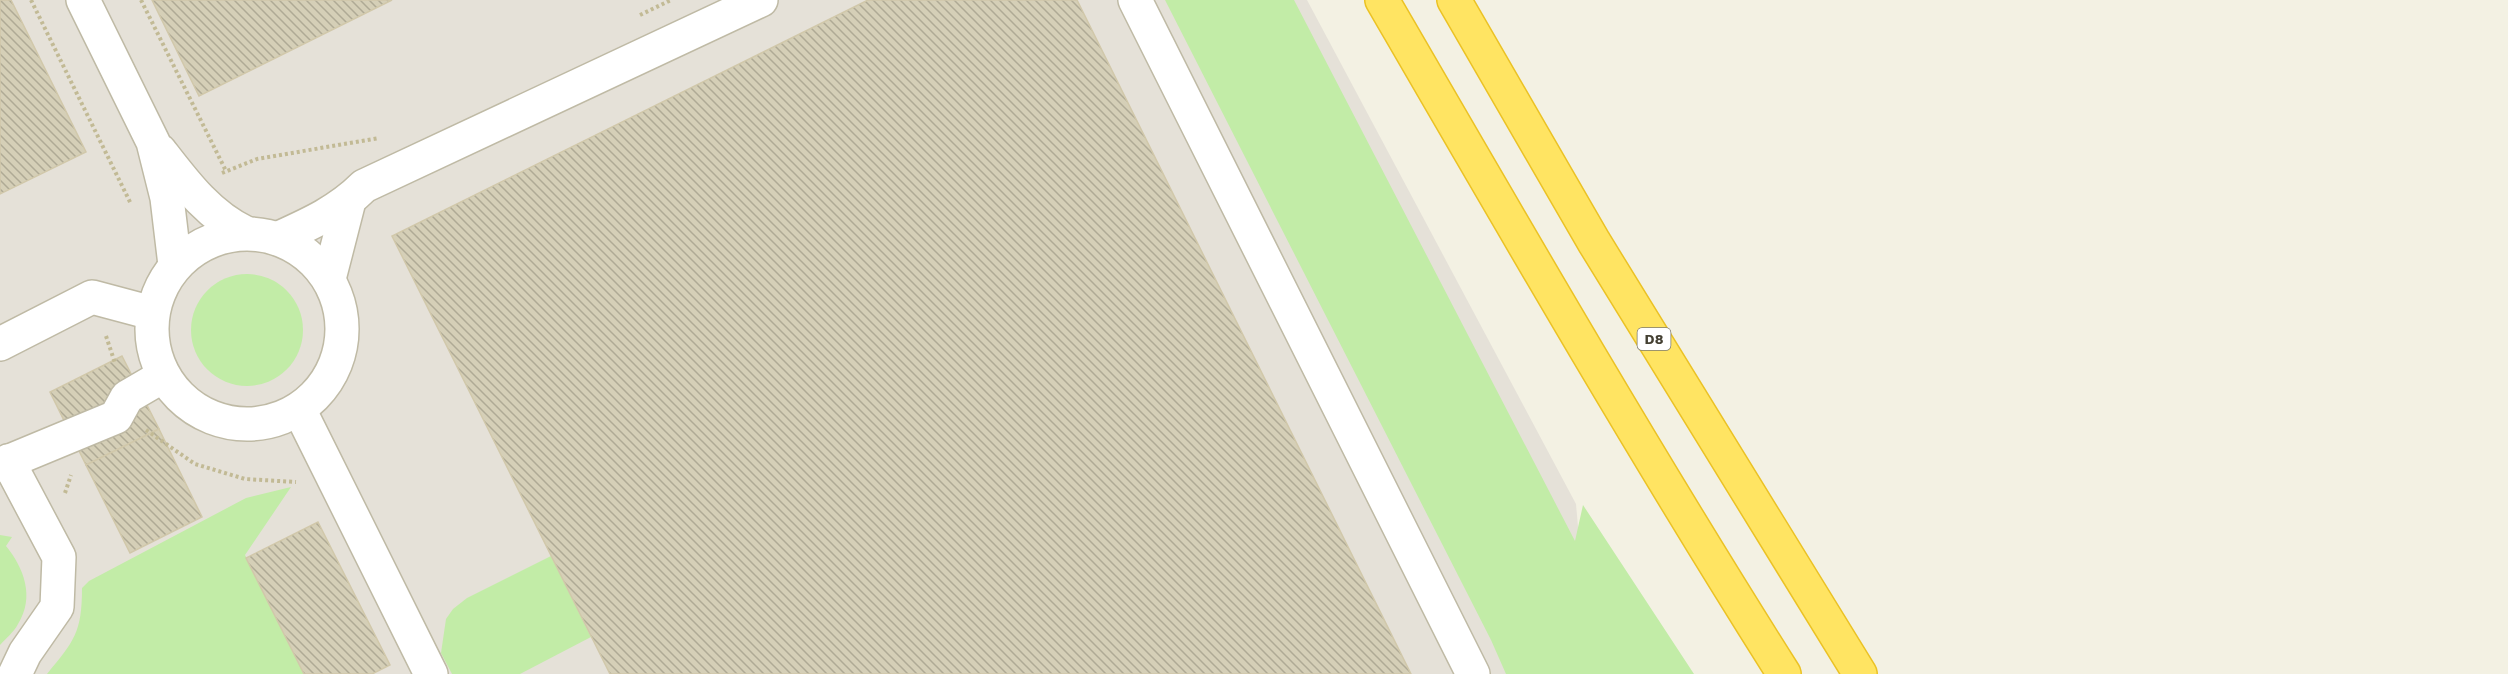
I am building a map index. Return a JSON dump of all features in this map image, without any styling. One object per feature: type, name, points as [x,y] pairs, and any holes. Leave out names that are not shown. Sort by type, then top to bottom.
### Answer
[{"type":"highway","points":[[1382,0],[1532,260],[1717,568],[1784,674]]},
{"type":"highway","name":"D8","points":[[1454,0],[1594,242],[1860,674]]},
{"type":"highway","points":[[1717,568],[1760,674]]},
{"type":"lane","points":[[83,0],[178,193],[175,265],[153,312],[151,334],[155,356],[164,376],[189,405],[224,422],[263,423],[299,409],[321,389],[336,364],[343,336],[340,306],[329,279],[307,254],[279,238],[246,233],[227,224],[178,193]]},
{"type":"lane","points":[[279,238],[321,219],[349,201],[364,186],[761,0]]},
{"type":"lane","points":[[1135,0],[1473,674]]},
{"type":"lane","points":[[329,279],[349,201]]},
{"type":"lane","points":[[175,265],[207,242],[246,233]]},
{"type":"lane","points":[[0,344],[92,297],[153,312]]},
{"type":"lane","points":[[15,674],[25,653],[57,607],[59,556],[4,463],[116,417],[128,397],[164,376]]},
{"type":"lane","points":[[299,409],[431,674]]},
{"type":"path","points":[[31,0],[135,213],[257,159],[388,137]]},
{"type":"path","points":[[141,0],[226,171]]},
{"type":"path","points":[[639,15],[670,0]]},
{"type":"path","points":[[142,428],[174,452],[195,464],[245,479],[293,483],[328,466]]},
{"type":"path","points":[[43,530],[69,516],[63,497],[70,476],[75,469]]},
{"type":"shaded area","points":[[0,0],[1307,0],[1576,504],[1591,674],[0,674]]},
{"type":"green space","points":[[1165,0],[1294,0],[1575,541],[1583,505],[1694,674],[1506,674],[1491,640]]},
{"type":"green space","points":[[247,274],[269,278],[287,290],[299,308],[303,330],[299,352],[287,370],[269,382],[247,386],[225,382],[207,370],[195,352],[191,330],[195,308],[207,290],[225,278]]},
{"type":"green space","points":[[291,487],[245,555],[304,674],[47,674],[75,636],[82,603],[82,588],[89,581],[246,498]]},
{"type":"green space","points":[[0,535],[12,537],[6,546],[22,573],[26,604],[18,624],[0,645]]},
{"type":"green space","points":[[551,556],[591,637],[520,674],[452,674],[441,653],[446,619],[453,609],[467,598]]},
{"type":"building","points":[[0,0],[11,0],[86,152],[0,194]]},
{"type":"building","points":[[152,0],[392,0],[199,96]]},
{"type":"building","points":[[868,0],[1077,0],[1411,674],[610,674],[392,236]]},
{"type":"building","points":[[122,356],[159,429],[86,465],[50,392]]},
{"type":"building","points":[[159,429],[202,517],[130,553],[86,465]]},
{"type":"building","points":[[318,522],[390,665],[372,674],[304,674],[246,558]]}]
